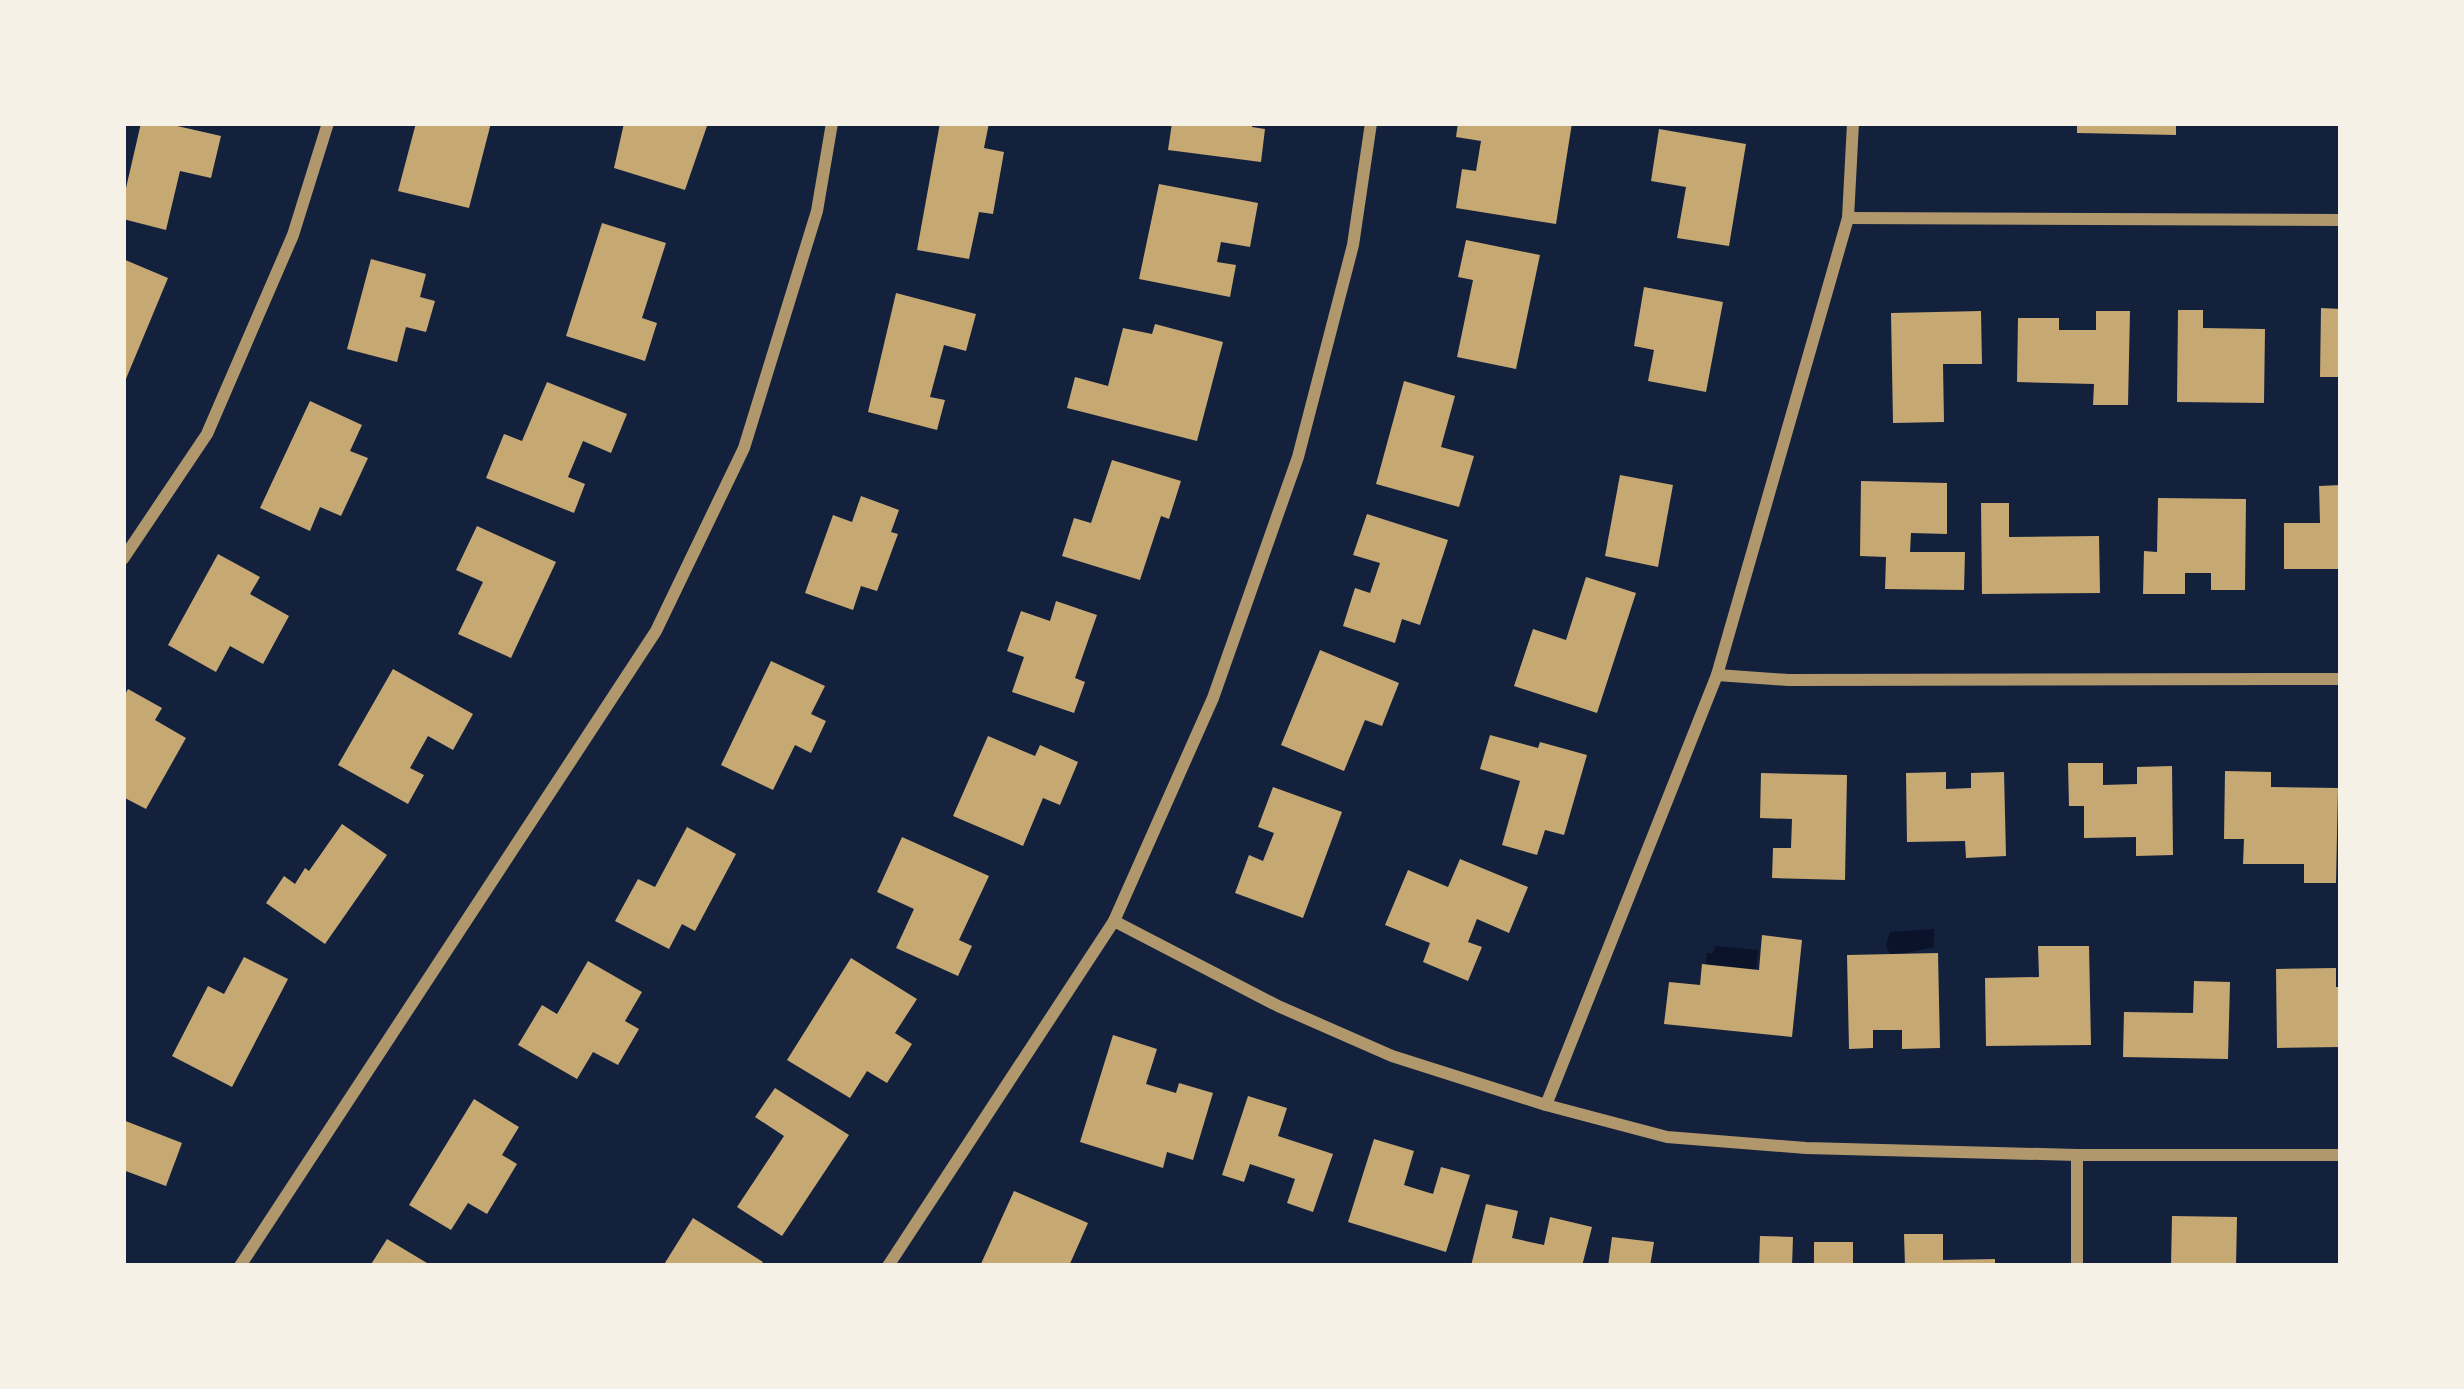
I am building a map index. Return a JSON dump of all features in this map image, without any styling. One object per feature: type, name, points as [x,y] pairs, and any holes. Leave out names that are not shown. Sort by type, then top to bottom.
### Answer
[{"type":"street","points":[[123,559],[207,434],[293,236],[328,123]]},
{"type":"street","points":[[241,1266],[656,631],[744,448],[817,211],[832,123]]},
{"type":"street","points":[[888,1266],[1114,920],[1213,698],[1298,458],[1353,245],[1371,123]]},
{"type":"street","points":[[1546,1106],[1717,675],[1848,218],[1853,123]]},
{"type":"street","points":[[1848,218],[2341,220]]},
{"type":"street","points":[[1717,675],[1789,680],[2341,679]]},
{"type":"street","points":[[1114,920],[1279,1006],[1392,1056],[1546,1106],[1666,1137],[1805,1148],[2341,1155]]},
{"type":"street","points":[[2077,1155],[2077,1266]]},
{"type":"water","points":[[1934,929],[1934,947],[1891,956],[1886,945],[1890,932]]},
{"type":"water","points":[[1715,946],[1758,950],[1755,976],[1705,971],[1707,953],[1713,953]]},
{"type":"building","points":[[141,123],[164,123],[221,136],[211,178],[180,171],[166,230],[123,219]]},
{"type":"building","points":[[416,123],[491,123],[469,208],[398,191]]},
{"type":"building","points":[[624,123],[708,123],[685,190],[614,168]]},
{"type":"building","points":[[940,123],[989,123],[984,148],[1004,152],[993,214],[979,212],[969,259],[917,250]]},
{"type":"building","points":[[1172,123],[1252,123],[1252,127],[1265,129],[1261,162],[1168,150]]},
{"type":"building","points":[[1458,123],[1572,123],[1556,224],[1456,208],[1462,169],[1476,171],[1481,141],[1456,137]]},
{"type":"building","points":[[2077,123],[2176,123],[2176,135],[2077,133]]},
{"type":"building","points":[[1659,129],[1746,144],[1729,246],[1677,238],[1686,187],[1651,181]]},
{"type":"building","points":[[1159,184],[1258,203],[1250,247],[1221,242],[1217,262],[1236,265],[1230,297],[1139,279]]},
{"type":"building","points":[[602,223],[666,243],[642,318],[657,323],[645,361],[566,336]]},
{"type":"building","points":[[1466,240],[1540,255],[1516,369],[1457,357],[1473,280],[1458,277]]},
{"type":"building","points":[[123,259],[168,278],[123,386]]},
{"type":"building","points":[[371,259],[426,274],[420,297],[435,301],[426,332],[406,327],[397,362],[347,349]]},
{"type":"building","points":[[1644,287],[1723,302],[1706,392],[1648,381],[1654,350],[1634,346]]},
{"type":"building","points":[[896,293],[976,314],[966,351],[944,345],[930,397],[945,400],[937,430],[868,412]]},
{"type":"building","points":[[2321,308],[2341,309],[2341,377],[2320,377]]},
{"type":"building","points":[[2178,310],[2203,310],[2203,328],[2265,329],[2264,403],[2177,402]]},
{"type":"building","points":[[1981,311],[1982,364],[1943,364],[1944,422],[1893,423],[1891,313]]},
{"type":"building","points":[[2096,311],[2130,311],[2128,405],[2093,405],[2094,384],[2017,382],[2018,318],[2059,318],[2059,330],[2096,330]]},
{"type":"building","points":[[1155,324],[1223,342],[1197,441],[1067,408],[1075,377],[1108,386],[1123,328],[1152,334]]},
{"type":"building","points":[[1404,381],[1455,396],[1441,447],[1474,456],[1459,507],[1376,484]]},
{"type":"building","points":[[547,382],[627,414],[611,453],[583,441],[568,477],[585,484],[574,513],[486,478],[504,434],[522,441]]},
{"type":"building","points":[[310,401],[362,425],[350,451],[368,458],[341,516],[320,507],[310,531],[260,508]]},
{"type":"building","points":[[1112,460],[1181,481],[1169,519],[1161,516],[1140,580],[1062,556],[1074,518],[1091,523]]},
{"type":"building","points":[[1620,475],[1673,485],[1658,567],[1605,556]]},
{"type":"building","points":[[1861,481],[1947,483],[1947,534],[1911,533],[1910,552],[1965,552],[1964,590],[1885,589],[1886,557],[1860,556]]},
{"type":"building","points":[[2341,485],[2341,569],[2284,569],[2284,523],[2320,523],[2319,486]]},
{"type":"building","points":[[861,496],[899,510],[891,532],[898,534],[877,591],[861,586],[853,610],[805,593],[833,515],[852,522]]},
{"type":"building","points":[[2158,498],[2246,499],[2245,590],[2211,590],[2211,573],[2185,573],[2185,594],[2143,594],[2144,551],[2157,552]]},
{"type":"building","points":[[1981,503],[2009,503],[2009,537],[2099,536],[2100,593],[1982,594]]},
{"type":"building","points":[[1367,514],[1448,540],[1420,625],[1402,619],[1395,643],[1343,626],[1355,588],[1370,593],[1380,563],[1353,555]]},
{"type":"building","points":[[477,526],[556,562],[511,658],[458,634],[483,582],[456,570]]},
{"type":"building","points":[[218,554],[260,577],[250,594],[289,616],[263,664],[230,646],[216,672],[168,645]]},
{"type":"building","points":[[1586,577],[1636,593],[1597,713],[1514,686],[1533,629],[1566,640]]},
{"type":"building","points":[[1056,601],[1097,615],[1075,678],[1085,682],[1074,713],[1012,692],[1024,657],[1007,651],[1021,611],[1050,621]]},
{"type":"building","points":[[1320,650],[1399,683],[1382,726],[1365,720],[1344,771],[1281,745]]},
{"type":"building","points":[[771,661],[825,686],[811,714],[826,721],[811,753],[795,745],[773,790],[721,765]]},
{"type":"building","points":[[393,669],[473,714],[453,750],[428,736],[410,768],[424,775],[408,804],[338,765]]},
{"type":"building","points":[[128,689],[162,708],[155,720],[186,738],[146,809],[123,797],[123,698]]},
{"type":"building","points":[[1490,735],[1587,755],[1564,835],[1545,830],[1537,855],[1502,845],[1520,781],[1480,769]]},
{"type":"building","points":[[988,736],[1035,756],[1040,745],[1078,762],[1060,805],[1043,798],[1023,846],[953,816]]},
{"type":"building","points":[[2068,763],[2103,763],[2103,785],[2137,784],[2137,767],[2172,766],[2173,855],[2136,856],[2136,837],[2084,838],[2084,806],[2069,806]]},
{"type":"building","points":[[2225,771],[2271,772],[2271,787],[2338,788],[2336,883],[2304,883],[2304,864],[2243,864],[2244,839],[2224,839]]},
{"type":"building","points":[[1946,772],[1946,789],[1971,788],[1971,773],[2004,772],[2006,856],[1966,858],[1965,841],[1907,842],[1906,773]]},
{"type":"building","points":[[1761,773],[1847,775],[1845,880],[1772,878],[1773,848],[1791,848],[1792,819],[1760,818]]},
{"type":"building","points":[[1273,787],[1342,812],[1303,918],[1235,893],[1249,855],[1263,861],[1274,833],[1258,827]]},
{"type":"building","points":[[342,824],[387,855],[325,944],[266,903],[284,876],[295,884],[305,868],[309,871]]},
{"type":"building","points":[[687,827],[736,854],[695,931],[682,924],[669,949],[615,921],[638,879],[655,887]]},
{"type":"building","points":[[902,837],[989,876],[959,940],[972,946],[958,976],[896,948],[914,909],[877,892]]},
{"type":"building","points":[[1460,859],[1528,887],[1509,933],[1477,919],[1468,942],[1482,947],[1468,981],[1423,962],[1430,943],[1385,925],[1408,870],[1448,887]]},
{"type":"building","points":[[1762,935],[1802,940],[1792,1037],[1664,1024],[1669,982],[1700,985],[1702,964],[1759,970]]},
{"type":"building","points":[[2038,946],[2089,946],[2091,1045],[1986,1046],[1985,978],[2039,977]]},
{"type":"building","points":[[1938,953],[1940,1048],[1902,1049],[1902,1030],[1873,1030],[1873,1048],[1849,1049],[1847,955]]},
{"type":"building","points":[[244,957],[288,979],[232,1087],[172,1056],[208,986],[224,994]]},
{"type":"building","points":[[851,958],[917,999],[895,1033],[912,1044],[887,1083],[867,1071],[850,1098],[787,1060]]},
{"type":"building","points":[[588,961],[642,992],[625,1021],[639,1029],[618,1065],[593,1052],[577,1079],[518,1045],[542,1005],[557,1014]]},
{"type":"building","points":[[2336,968],[2336,987],[2341,987],[2341,1047],[2277,1048],[2276,969]]},
{"type":"building","points":[[2194,981],[2230,982],[2228,1059],[2123,1057],[2124,1012],[2193,1013]]},
{"type":"building","points":[[1113,1035],[1157,1049],[1146,1084],[1176,1093],[1179,1083],[1213,1093],[1193,1160],[1167,1152],[1163,1168],[1080,1142]]},
{"type":"building","points":[[775,1088],[849,1135],[782,1236],[737,1207],[784,1136],[755,1117]]},
{"type":"building","points":[[1248,1096],[1287,1108],[1278,1136],[1333,1154],[1313,1212],[1287,1203],[1295,1179],[1250,1164],[1244,1182],[1222,1175]]},
{"type":"building","points":[[474,1099],[519,1127],[502,1155],[517,1164],[487,1214],[468,1203],[451,1230],[409,1205]]},
{"type":"building","points":[[123,1120],[182,1143],[166,1186],[123,1170]]},
{"type":"building","points":[[1374,1139],[1414,1151],[1404,1185],[1433,1194],[1441,1167],[1470,1175],[1446,1252],[1348,1222]]},
{"type":"building","points":[[1014,1191],[1088,1223],[1069,1266],[980,1266]]},
{"type":"building","points":[[1486,1204],[1518,1211],[1512,1238],[1544,1245],[1550,1217],[1592,1227],[1582,1266],[1471,1266]]},
{"type":"building","points":[[2172,1216],[2237,1217],[2236,1266],[2171,1266]]},
{"type":"building","points":[[693,1218],[763,1262],[760,1266],[663,1266]]},
{"type":"building","points":[[1904,1234],[1943,1234],[1943,1260],[1995,1259],[1995,1266],[1905,1266]]},
{"type":"building","points":[[1760,1236],[1793,1237],[1792,1266],[1759,1266]]},
{"type":"building","points":[[1612,1237],[1654,1242],[1650,1266],[1608,1266]]},
{"type":"building","points":[[387,1239],[432,1266],[370,1266]]},
{"type":"building","points":[[1814,1242],[1853,1242],[1853,1266],[1814,1266]]}]
